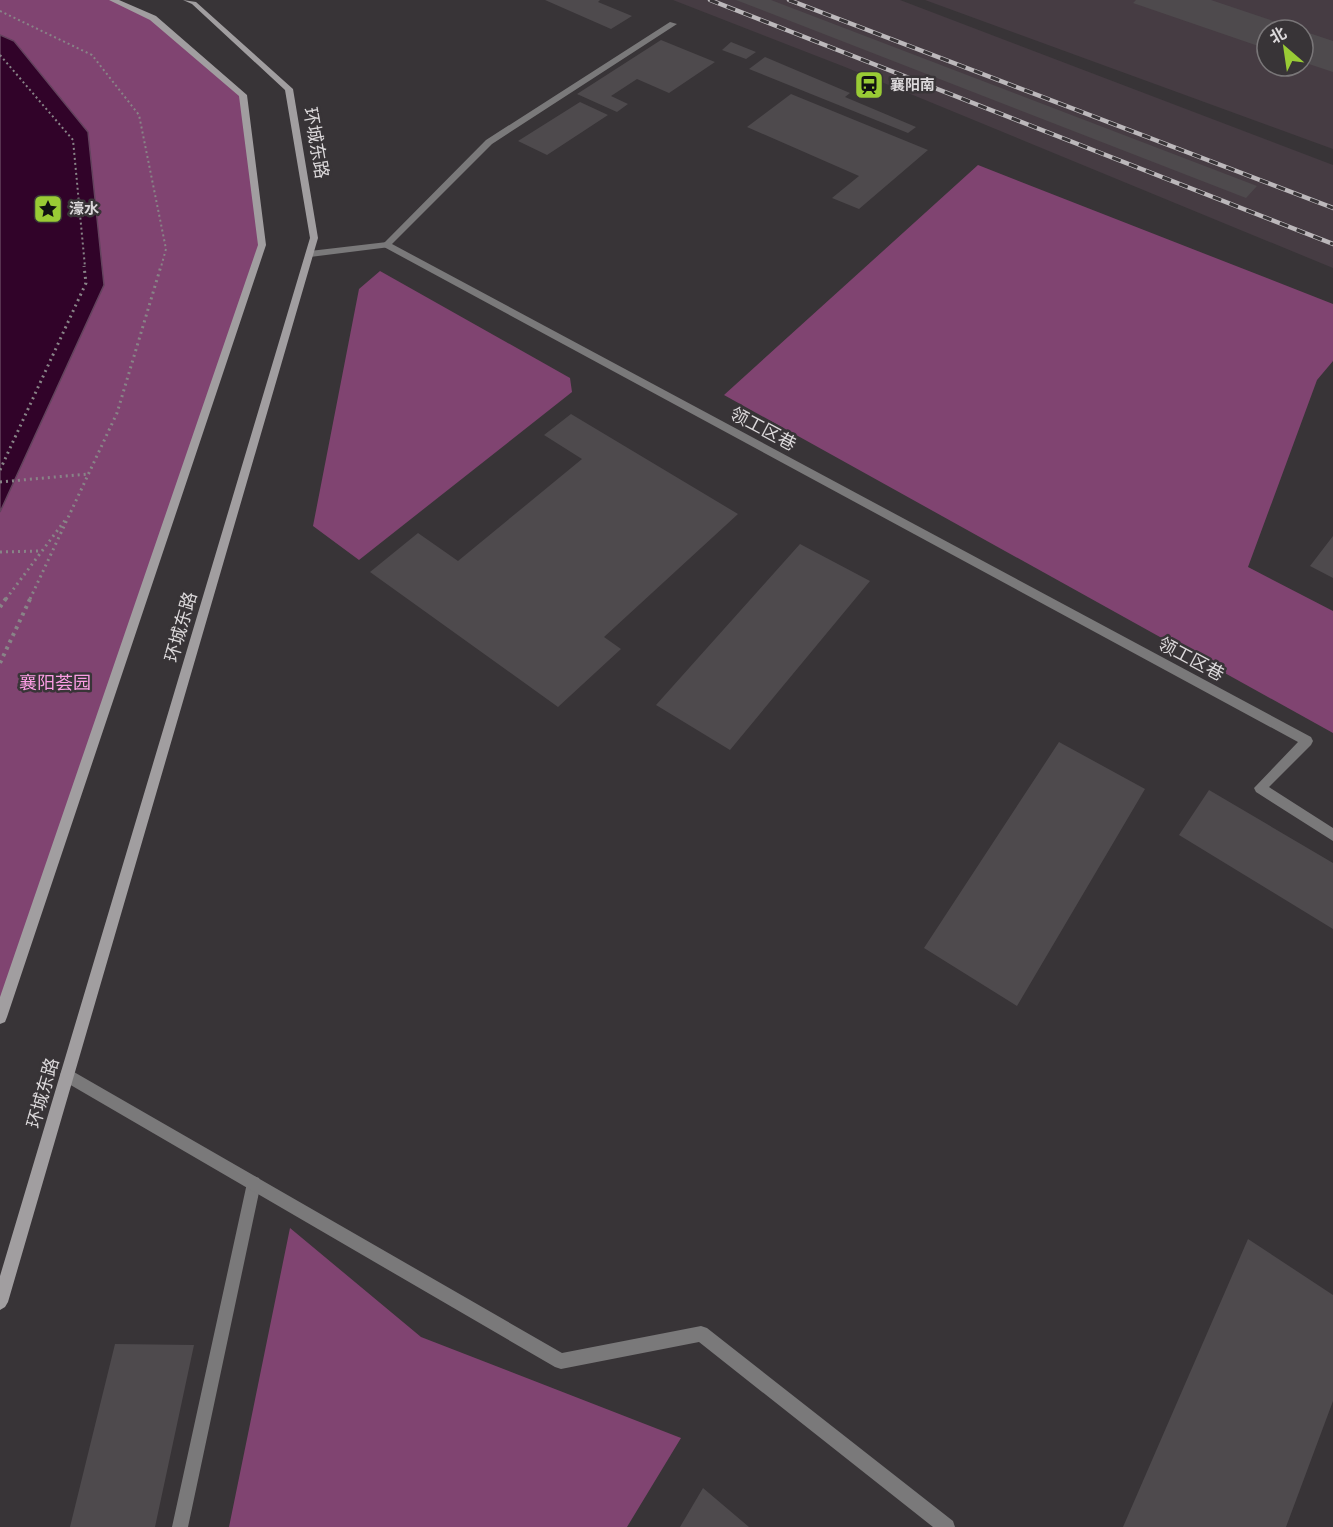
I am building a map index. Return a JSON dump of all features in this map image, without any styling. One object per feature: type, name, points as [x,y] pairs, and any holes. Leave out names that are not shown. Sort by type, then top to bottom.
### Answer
[{"type":"main road","points":[[0,1017],[262,245],[243,95],[153,18],[113,0]]},
{"type":"main road","name":"环城东路","points":[[0,1302],[314,238],[289,89],[194,3],[187,0]]},
{"type":"street","points":[[310,254],[387,245],[489,142],[673,24]]},
{"type":"street","name":"领工区巷","points":[[387,245],[1307,741],[1260,788],[1333,835]]},
{"type":"street","points":[[67,1075],[561,1361],[701,1334],[947,1527]]},
{"type":"street","points":[[180,1527],[254,1183]]},
{"type":"path","points":[[0,11],[92,55],[139,115],[166,249],[117,413],[0,663]]},
{"type":"path","points":[[0,55],[74,140],[86,283],[0,470]]},
{"type":"path","points":[[0,482],[88,473]]},
{"type":"path","points":[[0,607],[71,512]]},
{"type":"path","points":[[0,552],[42,551]]},
{"type":"shaded area","name":"襄阳南","points":[[673,0],[900,0],[1333,165],[1333,268],[845,67]]},
{"type":"shaded area","points":[[925,0],[1333,0],[1333,149]]},
{"type":"shaded area","name":"濠水","points":[[0,35],[14,41],[88,132],[104,285],[0,512]]},
{"type":"green space","name":"襄阳荟园","points":[[0,0],[113,0],[153,18],[243,95],[262,245],[0,1016],[0,512],[104,285],[14,41],[0,35]]},
{"type":"green space","points":[[978,165],[1333,304],[1333,361],[1317,380],[1248,567],[1333,611],[1333,733],[724,395]]},
{"type":"green space","points":[[380,271],[570,378],[572,392],[359,560],[313,526],[359,289]]},
{"type":"green space","points":[[290,1228],[421,1337],[681,1438],[627,1527],[229,1527]]},
{"type":"building","points":[[545,0],[600,0],[598,2],[632,16],[611,29]]},
{"type":"building","points":[[736,0],[771,0],[1257,186],[1246,198]]},
{"type":"building","points":[[1136,0],[1211,0],[1264,18],[1255,18],[1255,45],[1133,3]]},
{"type":"building","points":[[1315,35],[1333,41],[1333,72],[1315,66]]},
{"type":"building","points":[[661,40],[715,62],[669,93],[637,79],[611,96],[628,104],[617,112],[577,94]]},
{"type":"building","points":[[731,42],[756,52],[746,59],[722,50]]},
{"type":"building","name":"襄阳南","points":[[765,57],[850,93],[845,97],[916,127],[908,133],[749,69]]},
{"type":"building","points":[[791,94],[928,150],[859,209],[832,198],[859,176],[747,127]]},
{"type":"building","points":[[580,102],[608,115],[547,155],[518,141]]},
{"type":"building","points":[[571,414],[738,514],[604,637],[621,649],[558,707],[370,572],[418,533],[458,561],[582,459],[544,435]]},
{"type":"building","points":[[1333,536],[1333,578],[1310,566]]},
{"type":"building","points":[[800,544],[870,581],[730,750],[656,705]]},
{"type":"building","points":[[1059,742],[1145,789],[1017,1006],[924,948]]},
{"type":"building","points":[[1209,790],[1333,863],[1333,929],[1179,835]]},
{"type":"building","points":[[1248,1239],[1333,1295],[1333,1401],[1286,1527],[1123,1527]]},
{"type":"building","points":[[115,1344],[194,1345],[155,1527],[70,1527]]},
{"type":"building","points":[[703,1488],[749,1527],[680,1527]]},
{"type":"railway","points":[[710,0],[1333,244]]},
{"type":"railway","points":[[789,0],[1333,208]]},
{"type":"place","name":"襄阳南","points":[[869,85]]},
{"type":"place","name":"濠水","points":[[48,209]]}]
